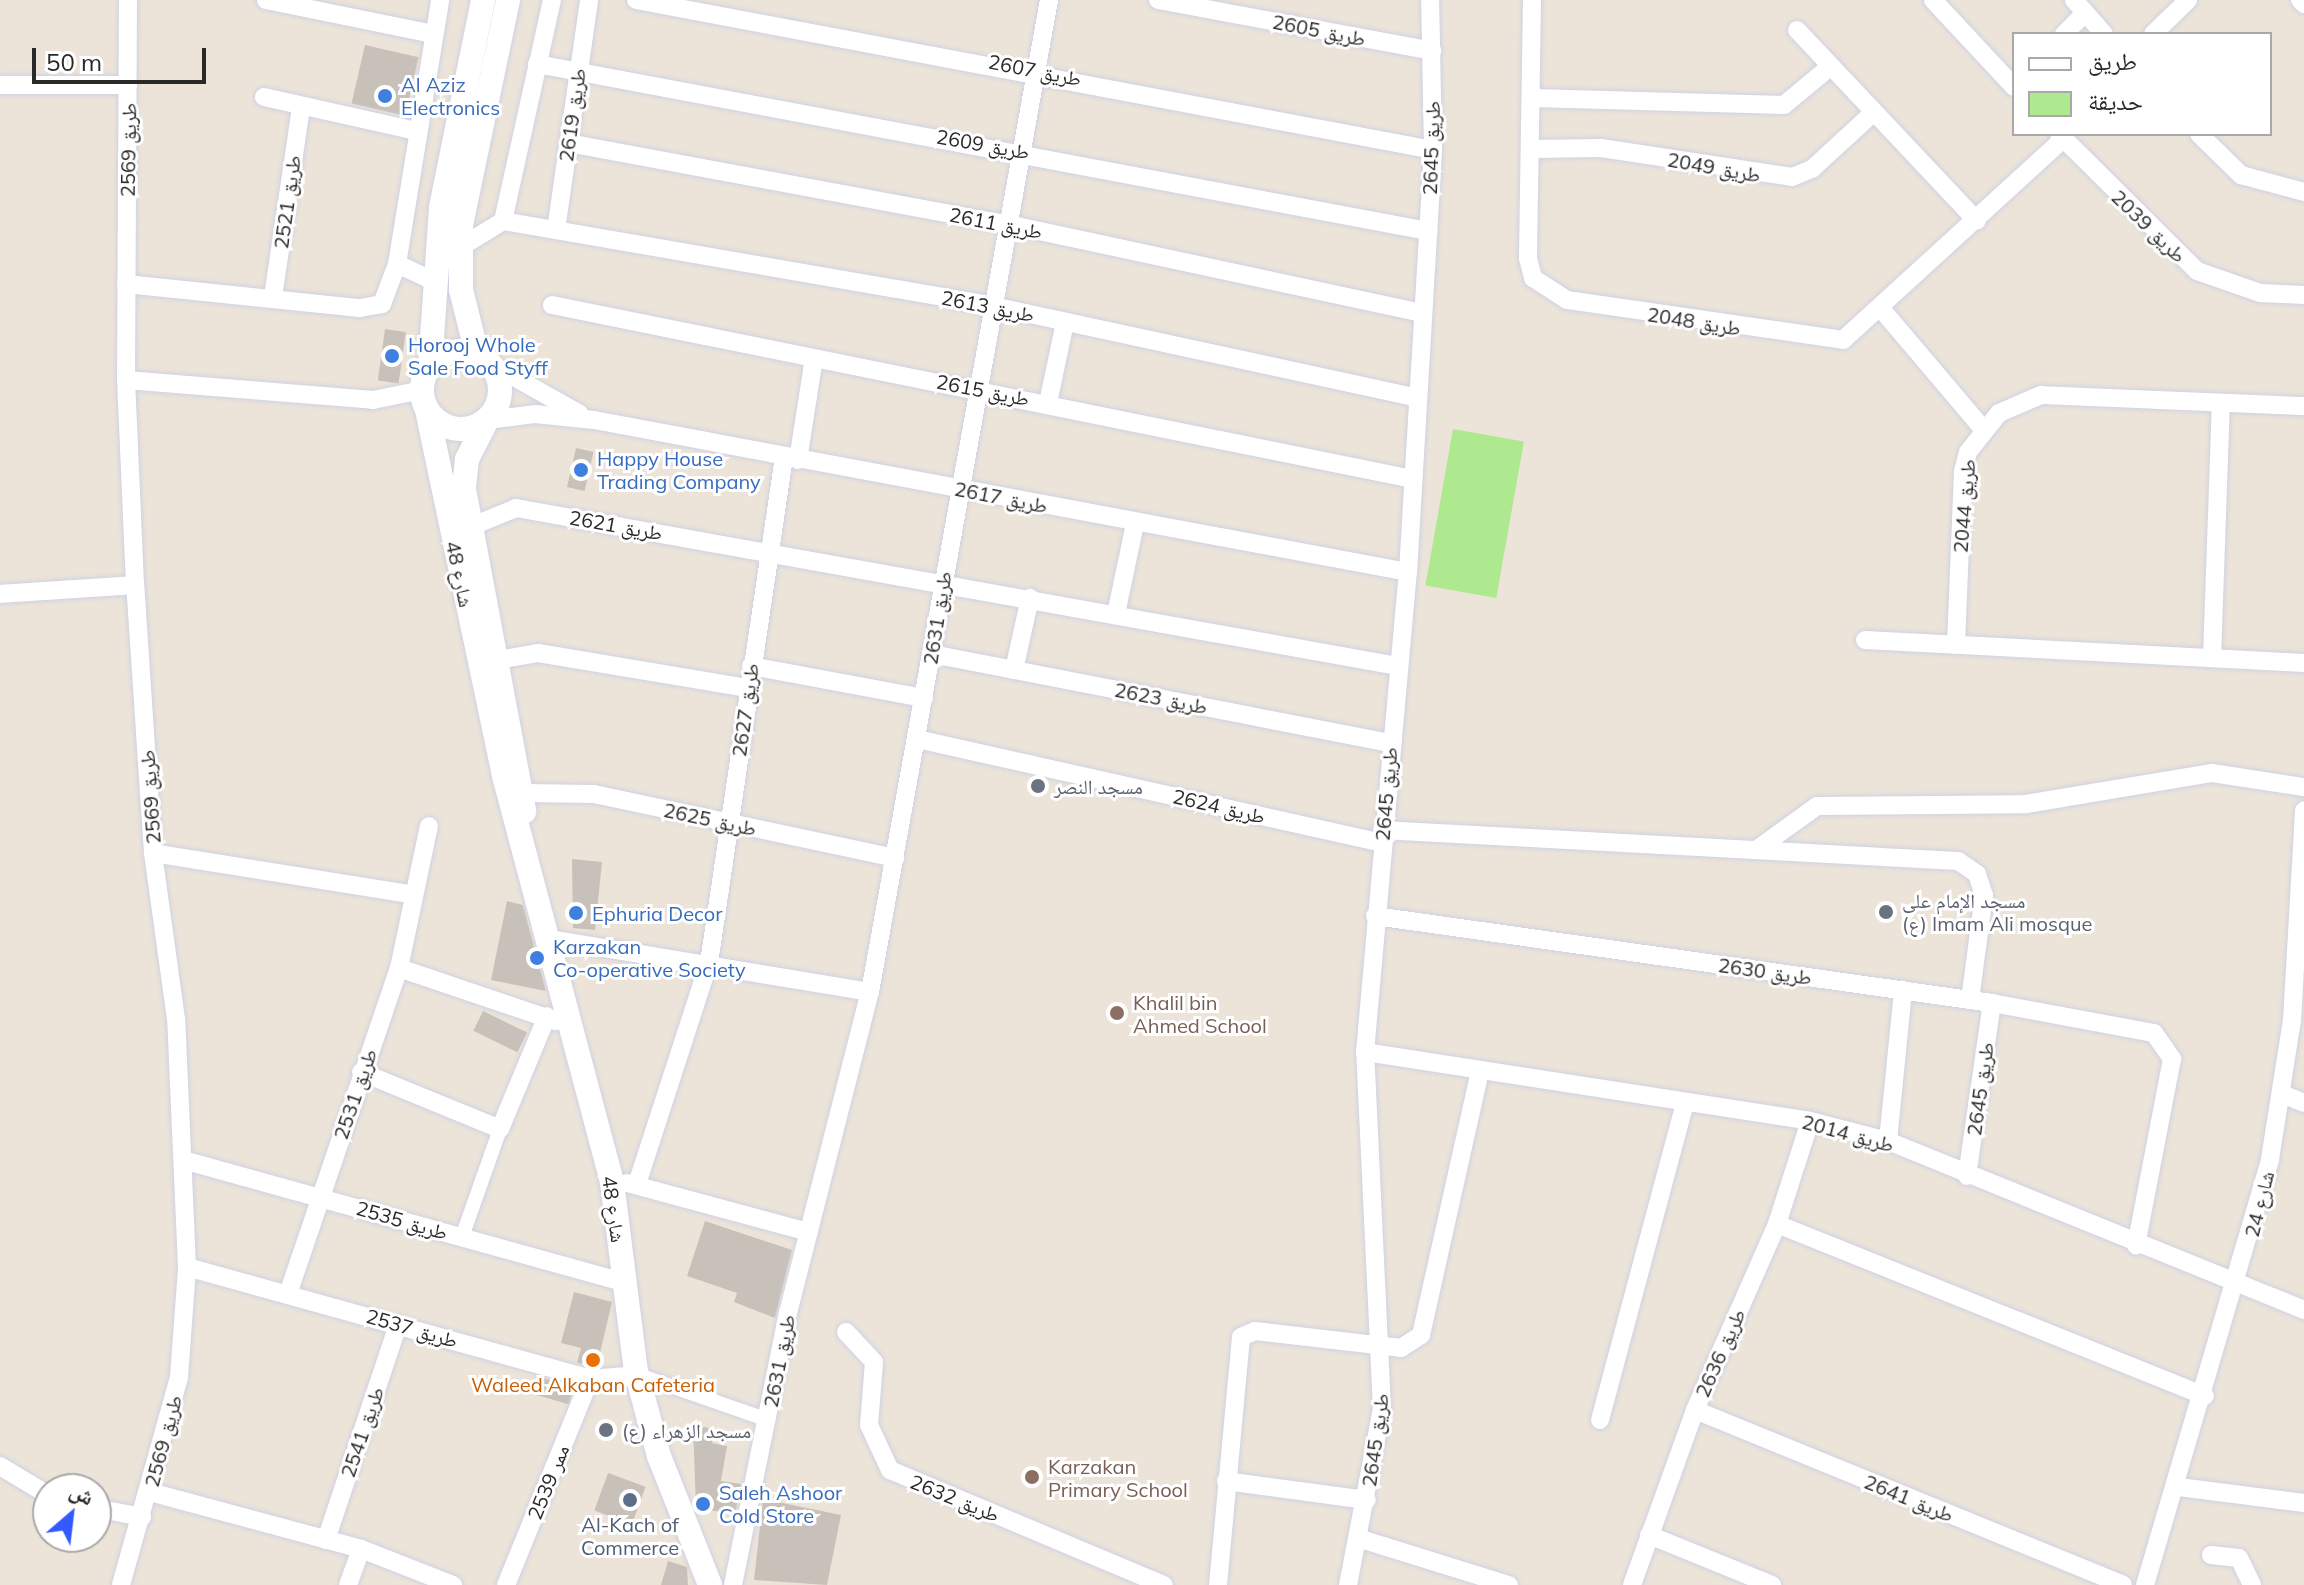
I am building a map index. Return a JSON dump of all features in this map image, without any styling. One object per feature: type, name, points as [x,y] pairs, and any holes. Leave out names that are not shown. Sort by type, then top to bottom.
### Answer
[{"type":"street","name":"طريق 2569","points":[[121,1585],[150,1492],[179,1377],[187,1267],[176,1019],[153,853],[135,585],[126,380],[128,0]]},
{"type":"street","points":[[266,0],[433,34]]},
{"type":"street","points":[[126,284],[375,308],[388,296],[397,264],[416,131],[440,0]]},
{"type":"street","points":[[424,400],[430,366],[433,281],[483,0]]},
{"type":"street","points":[[126,380],[373,400],[424,400],[455,429],[487,420],[501,386],[483,359],[464,312],[459,248],[508,0]]},
{"type":"street","points":[[459,248],[503,221],[552,0]]},
{"type":"street","name":"طريق 2619","points":[[556,230],[589,0]]},
{"type":"street","name":"طريق 2607","points":[[636,0],[1037,70],[1433,150]]},
{"type":"street","name":"طريق 2631","points":[[733,1585],[808,1232],[870,992],[1049,0]]},
{"type":"street","name":"طريق 2605","points":[[1158,0],[1432,51]]},
{"type":"street","name":"طريق 2645","points":[[1348,1585],[1361,1539],[1382,1409],[1365,1052],[1390,743],[1408,572],[1433,150],[1430,0]]},
{"type":"street","name":"طريق 2048","points":[[1532,0],[1533,98],[1528,258],[1547,293],[1822,342],[1861,331],[2061,136]]},
{"type":"street","points":[[2155,32],[2188,0]]},
{"type":"street","points":[[1934,1],[2012,83]]},
{"type":"street","points":[[2065,32],[2079,7],[2102,32]]},
{"type":"street","points":[[1797,30],[1977,221]]},
{"type":"street","name":"طريق 2609","points":[[537,64],[1021,150],[1428,231]]},
{"type":"street","points":[[1533,98],[1784,105],[1831,66]]},
{"type":"street","points":[[0,85],[128,85]]},
{"type":"street","points":[[264,97],[301,108],[416,131]]},
{"type":"street","name":"طريق 2521","points":[[273,297],[301,108]]},
{"type":"street","name":"طريق 2049","points":[[1531,149],[1601,148],[1792,177],[1812,169],[1874,112]]},
{"type":"street","name":"طريق 2039","points":[[2061,136],[2197,271],[2260,293],[2304,295]]},
{"type":"street","points":[[2201,136],[2241,175],[2304,192]]},
{"type":"street","name":"طريق 2611","points":[[568,143],[1007,224],[1423,313]]},
{"type":"street","name":"طريق 2613","points":[[503,221],[993,306],[1417,398]]},
{"type":"street","points":[[397,264],[433,281]]},
{"type":"street","name":"طريق 2615","points":[[552,305],[978,388],[1413,479]]},
{"type":"street","points":[[1883,311],[1983,429]]},
{"type":"street","points":[[1048,403],[1065,322]]},
{"type":"street","points":[[430,366],[451,352],[483,359]]},
{"type":"street","name":"طريق 2627","points":[[625,1183],[709,963],[766,551],[814,358]]},
{"type":"street","name":"طريق 2617","points":[[483,359],[594,420]]},
{"type":"street","name":"طريق 2044","points":[[1956,645],[1963,471],[1983,429],[2019,400],[2041,395],[2304,406]]},
{"type":"street","name":"شارع 48","points":[[424,400],[504,776],[523,829],[571,1028],[625,1183],[620,1281],[639,1375],[659,1456],[710,1585]]},
{"type":"street","points":[[2212,658],[2221,403]]},
{"type":"street","name":"طريق 2617","points":[[487,420],[535,414],[594,420],[1135,524],[1408,572]]},
{"type":"street","name":"شارع 48","points":[[487,420],[464,474],[470,527],[524,793],[523,829]]},
{"type":"street","name":"طريق 2621","points":[[470,527],[516,508],[943,582],[1398,666]]},
{"type":"street","points":[[1116,614],[1135,524]]},
{"type":"street","points":[[0,594],[135,585]]},
{"type":"street","points":[[1014,670],[1030,598]]},
{"type":"street","points":[[1865,640],[2304,663]]},
{"type":"street","points":[[498,660],[538,653],[748,688]]},
{"type":"street","name":"طريق 2623","points":[[932,654],[1390,743]]},
{"type":"street","points":[[751,666],[924,698]]},
{"type":"street","name":"طريق 2624","points":[[917,739],[1382,836],[1756,850],[1968,865],[1984,895],[1970,1000]]},
{"type":"street","points":[[1756,850],[1817,806],[2026,804],[2212,773],[2304,787]]},
{"type":"street","name":"طريق 2625","points":[[524,793],[594,794],[895,858]]},
{"type":"street","name":"شارع 24","points":[[2145,1585],[2179,1487],[2236,1288],[2282,1094],[2301,919],[2304,810]]},
{"type":"street","name":"طريق 2531","points":[[289,1291],[361,1072],[399,968],[429,826]]},
{"type":"street","points":[[153,853],[414,895]]},
{"type":"street","name":"طريق 2630","points":[[1375,916],[1992,1003],[2154,1033],[2172,1059],[2136,1246]]},
{"type":"street","points":[[550,939],[870,992]]},
{"type":"street","points":[[399,968],[547,1016],[571,1028]]},
{"type":"street","points":[[1888,1141],[1903,990]]},
{"type":"street","name":"طريق 2645","points":[[1967,1176],[1992,1003]]},
{"type":"street","points":[[462,1237],[500,1129],[547,1016]]},
{"type":"street","name":"طريق 2014","points":[[1365,1052],[1810,1121],[1888,1141],[2236,1288],[2304,1310]]},
{"type":"street","points":[[1218,1585],[1226,1481],[1245,1333],[1380,1348],[1408,1345],[1425,1328],[1480,1070]]},
{"type":"street","points":[[361,1072],[500,1129]]},
{"type":"street","points":[[2282,1094],[2304,1103]]},
{"type":"street","points":[[1600,1420],[1685,1102]]},
{"type":"street","name":"طريق 2636","points":[[1632,1585],[1695,1410],[1777,1224],[1810,1121]]},
{"type":"street","name":"طريق 2535","points":[[183,1160],[620,1281]]},
{"type":"street","points":[[625,1183],[808,1232]]},
{"type":"street","points":[[1777,1224],[2205,1396]]},
{"type":"street","name":"طريق 2537","points":[[187,1267],[289,1291],[590,1379],[639,1375]]},
{"type":"street","name":"طريق 2541","points":[[326,1540],[398,1325]]},
{"type":"street","name":"طريق 2632","points":[[846,1332],[874,1362],[869,1425],[890,1470],[1164,1585]]},
{"type":"street","points":[[639,1375],[768,1420]]},
{"type":"street","name":"ممر 2539","points":[[506,1585],[590,1379]]},
{"type":"street","name":"طريق 2641","points":[[1695,1410],[2123,1585]]},
{"type":"street","points":[[0,1466],[32,1485]]},
{"type":"street","points":[[1226,1481],[1367,1500]]},
{"type":"street","points":[[2179,1487],[2304,1503]]},
{"type":"street","points":[[150,1492],[361,1549],[453,1585]]},
{"type":"street","points":[[112,1511],[142,1517]]},
{"type":"street","points":[[1649,1535],[1772,1585]]},
{"type":"street","points":[[1361,1539],[1509,1585]]},
{"type":"street","points":[[348,1585],[361,1549]]},
{"type":"street","points":[[2211,1555],[2239,1558],[2252,1585]]},
{"type":"green space","points":[[1453,429],[1524,442],[1496,598],[1425,586]]},
{"type":"building","points":[[365,45],[419,57],[405,116],[352,103]]},
{"type":"building","name":"Horooj Whole Sale Food Styff","points":[[385,329],[406,332],[399,383],[378,380]]},
{"type":"building","name":"Happy House Trading Company","points":[[576,448],[594,452],[585,491],[567,487]]},
{"type":"building","points":[[572,859],[602,862],[595,930],[573,928]]},
{"type":"building","points":[[507,901],[523,905],[546,991],[491,980]]},
{"type":"building","points":[[483,1011],[527,1032],[517,1052],[473,1031]]},
{"type":"building","points":[[705,1221],[792,1250],[775,1318],[734,1302],[737,1293],[687,1276]]},
{"type":"building","points":[[574,1292],[612,1302],[597,1366],[577,1363],[581,1348],[561,1343]]},
{"type":"building","points":[[539,1377],[574,1387],[569,1404],[534,1394]]},
{"type":"building","points":[[693,1425],[714,1429],[712,1443],[727,1446],[721,1481],[741,1484],[735,1514],[696,1508]]},
{"type":"building","points":[[608,1473],[646,1487],[632,1524],[594,1511]]},
{"type":"building","points":[[763,1499],[841,1515],[827,1585],[754,1580]]},
{"type":"building","points":[[668,1561],[687,1567],[688,1585],[661,1585]]},
{"type":"place","name":"Al Aziz Electronics","points":[[385,96]]},
{"type":"place","name":"Horooj Whole Sale Food Styff","points":[[392,356]]},
{"type":"place","name":"Happy House Trading Company","points":[[581,470]]},
{"type":"place","name":"مسجد النصر","points":[[1038,786]]},
{"type":"place","name":"مسجد الإمام علي (ع) Imam Ali mosque","points":[[1886,912]]},
{"type":"place","name":"Ephuria Decor","points":[[576,913]]},
{"type":"place","name":"Karzakan Co-operative Society","points":[[537,958]]},
{"type":"place","name":"Khalil bin Ahmed School","points":[[1117,1013]]},
{"type":"place","name":"Waleed Alkaban Cafeteria","points":[[593,1360]]},
{"type":"place","name":"مسجد الزهراء (ع)","points":[[606,1430]]},
{"type":"place","name":"Karzakan Primary School","points":[[1032,1477]]},
{"type":"place","name":"Al-Kach of Commerce","points":[[630,1500]]},
{"type":"place","name":"Saleh Ashoor Cold Store","points":[[703,1504]]}]
